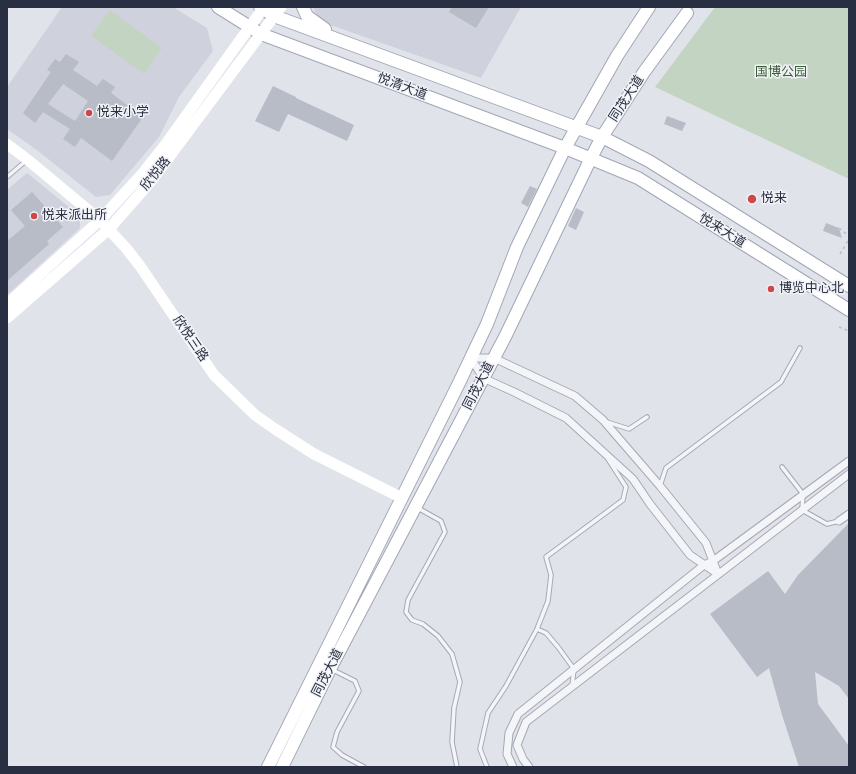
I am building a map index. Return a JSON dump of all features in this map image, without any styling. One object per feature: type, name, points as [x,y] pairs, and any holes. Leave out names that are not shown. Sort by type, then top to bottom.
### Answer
[{"type":"main road","name":"悦清大道","points":[[218,7],[261,34],[591,158]]},
{"type":"main road","points":[[303,7],[307,16],[321,28],[354,45]]},
{"type":"main road","name":"同茂大道","points":[[268,767],[471,358],[487,324],[517,247],[565,148],[617,56],[649,7]]},
{"type":"main road","name":"悦清大道","points":[[262,8],[277,11],[354,45],[602,137]]},
{"type":"main road","name":"欣悦路","points":[[7,304],[100,220],[143,173],[165,145],[262,8]]},
{"type":"main road","name":"欣悦路","points":[[7,318],[109,229],[175,151],[277,11]]},
{"type":"main road","name":"同茂大道","points":[[282,767],[330,669],[494,358],[602,137],[644,72],[687,13]]},
{"type":"main road","name":"悦来大道","points":[[602,137],[649,161],[849,286]]},
{"type":"main road","name":"欣悦三路","points":[[7,144],[109,229],[140,266],[214,375],[233,395],[270,426],[314,454],[402,498]]},
{"type":"main road","name":"悦来大道","points":[[591,158],[638,178],[849,310]]},
{"type":"street","points":[[471,358],[494,358],[575,396],[603,420],[660,486],[706,543],[718,574]]},
{"type":"street","points":[[471,358],[483,378],[566,418],[601,448],[632,479],[690,555],[718,574]]},
{"type":"street","points":[[513,767],[507,754],[508,740],[509,733],[518,714],[704,565],[713,561],[849,461]]},
{"type":"street","points":[[529,767],[523,760],[517,745],[526,722],[849,474]]},
{"type":"street","points":[[839,521],[849,514]]},
{"type":"lane","points":[[7,177],[28,160]]},
{"type":"lane","points":[[660,486],[666,468],[781,382],[800,348]]},
{"type":"lane","points":[[603,420],[629,429],[647,417]]},
{"type":"lane","points":[[487,767],[480,749],[488,713],[506,686],[537,629],[548,601],[550,575],[546,557],[623,500],[626,487],[601,448]]},
{"type":"lane","points":[[782,467],[803,494],[802,510],[827,524],[839,521]]},
{"type":"lane","points":[[416,507],[441,521],[445,532],[408,600],[406,612],[412,620],[423,624],[438,636],[452,654],[460,682],[454,708],[452,742],[457,767]]},
{"type":"lane","points":[[537,629],[546,633],[574,669],[572,687]]},
{"type":"lane","points":[[330,669],[355,681],[359,691],[337,732],[333,747],[342,755],[364,767]]},
{"type":"path","points":[[839,228],[849,238],[840,254]]},
{"type":"path","points":[[839,327],[849,331]]},
{"type":"shaded area","name":"悦来小学","points":[[62,7],[173,7],[207,28],[213,51],[179,97],[159,137],[110,195],[96,197],[38,151],[7,129],[7,87]]},
{"type":"shaded area","points":[[313,7],[521,7],[481,78],[328,24],[321,19]]},
{"type":"shaded area","points":[[27,173],[80,216],[80,228],[7,295],[7,190]]},
{"type":"green space","name":"国博公园","points":[[715,7],[849,7],[849,179],[655,87]]},
{"type":"green space","points":[[110,10],[162,48],[144,74],[91,36]]},
{"type":"building","points":[[452,7],[489,7],[476,28],[449,12]]},
{"type":"building","points":[[66,54],[79,62],[73,70],[97,86],[103,79],[115,87],[111,93],[143,117],[112,161],[81,138],[75,147],[63,139],[70,129],[43,112],[35,123],[23,113],[51,72],[47,70],[55,59],[60,62]],"holes":[[[63,84],[88,101],[75,121],[48,104]]]},
{"type":"building","points":[[273,86],[354,125],[347,141],[288,114],[279,132],[255,121]]},
{"type":"building","points":[[667,116],[686,123],[682,131],[664,124]]},
{"type":"building","points":[[530,186],[537,189],[528,207],[521,203]]},
{"type":"building","points":[[32,192],[63,227],[47,241],[49,244],[7,281],[7,241],[25,226],[11,210]]},
{"type":"building","points":[[576,208],[584,212],[576,230],[568,226]]},
{"type":"building","points":[[826,223],[839,228],[842,238],[823,231]]},
{"type":"building","points":[[849,523],[849,699],[839,686],[815,672],[818,704],[849,746],[849,767],[799,767],[769,668],[757,677],[710,614],[768,571],[785,594],[798,575]]},
{"type":"place","name":"悦来小学","points":[[89,113]]},
{"type":"place","name":"悦来","points":[[752,199]]},
{"type":"place","name":"悦来派出所","points":[[34,216]]},
{"type":"place","name":"博览中心北","points":[[771,289]]}]
